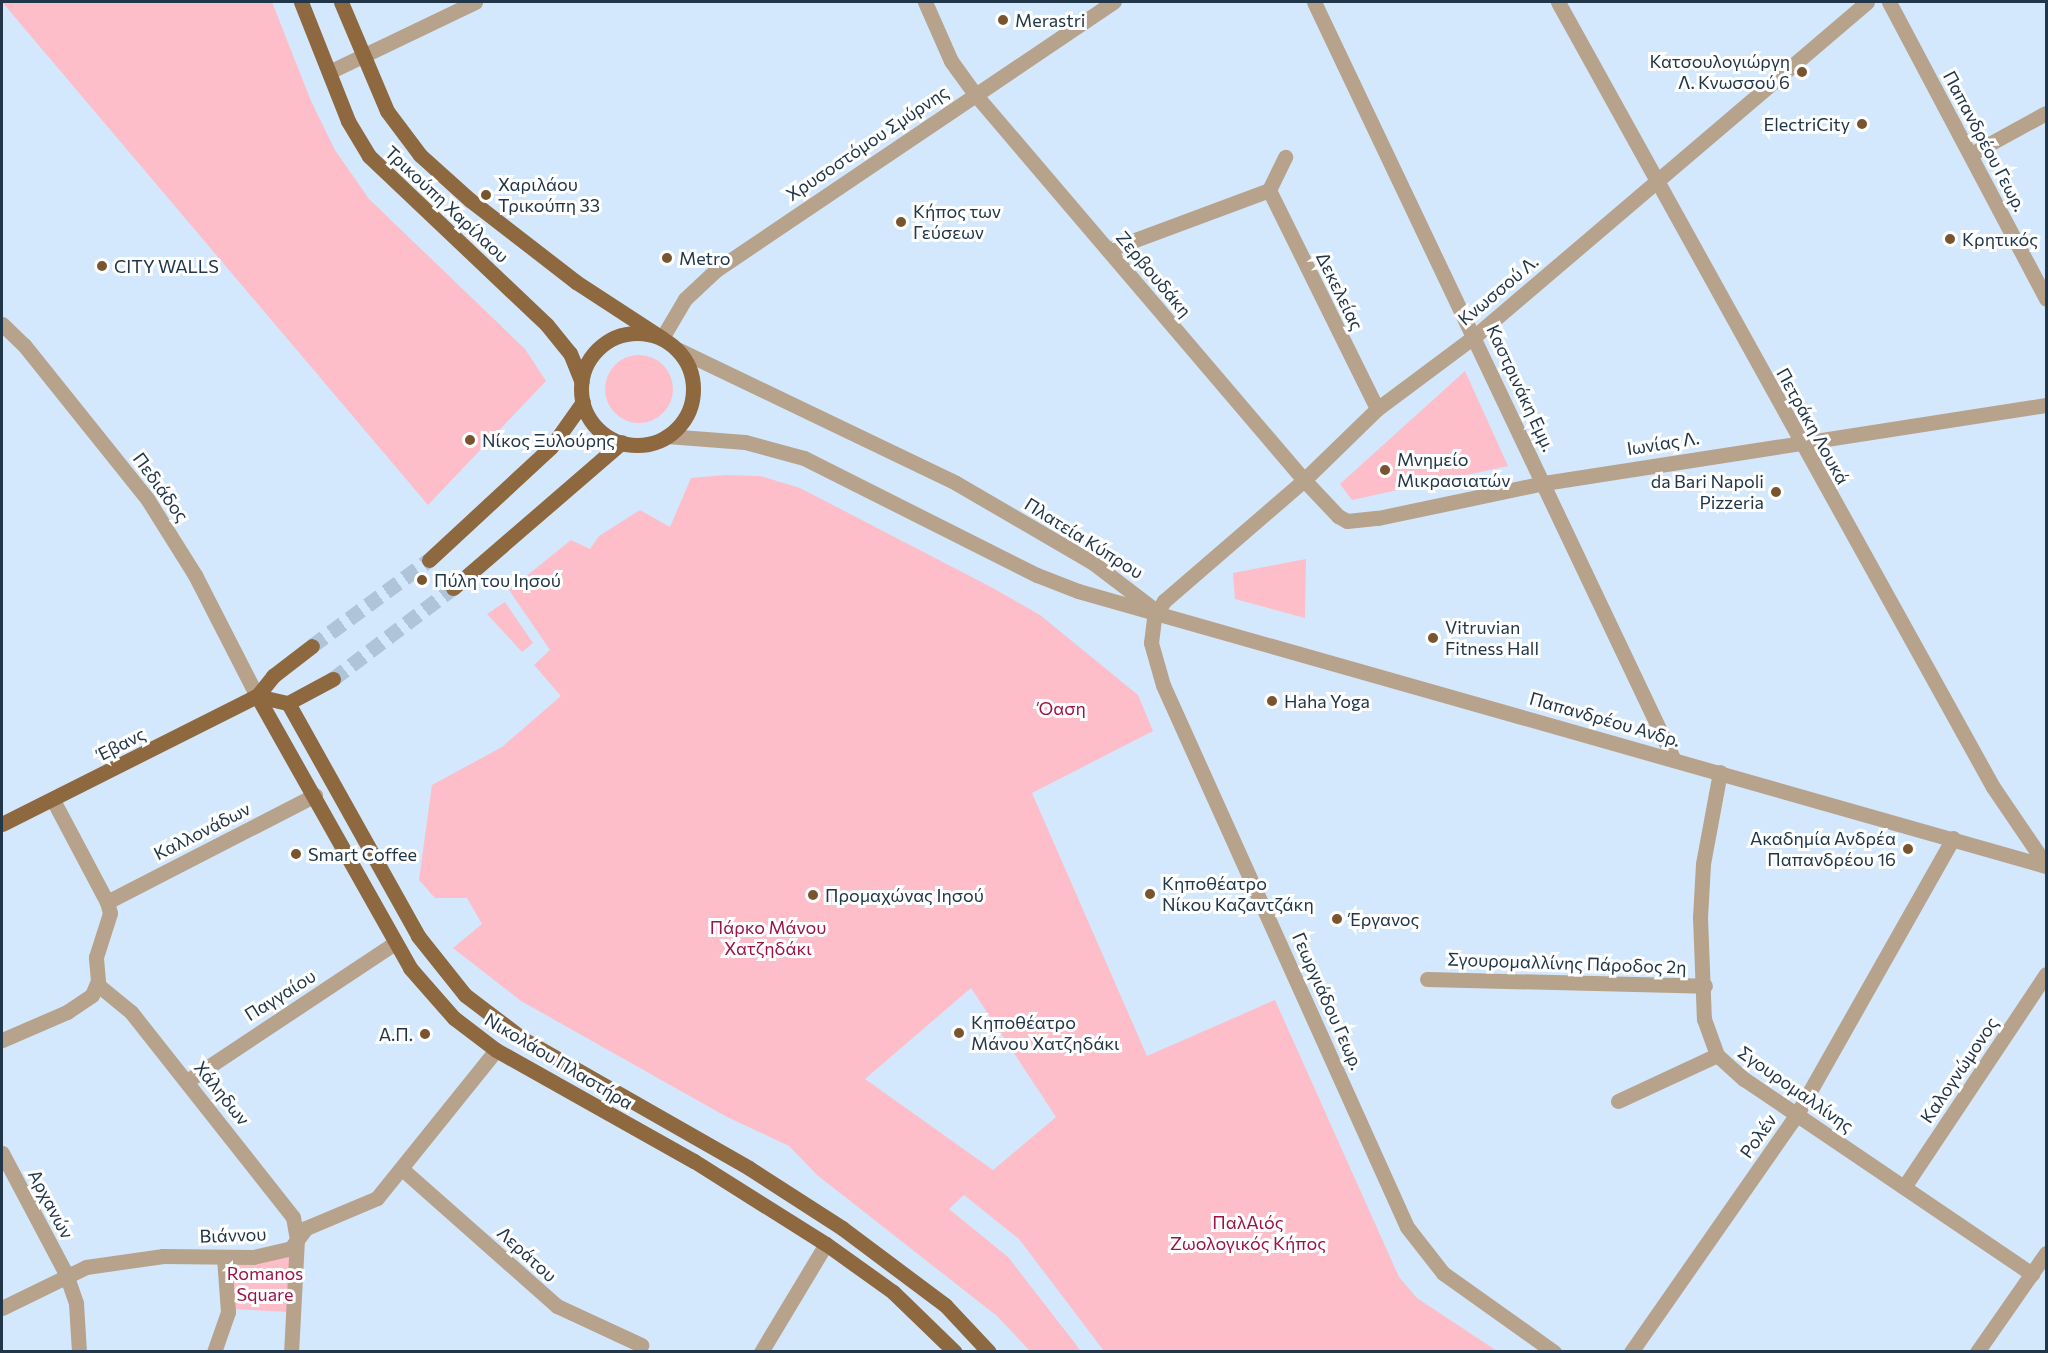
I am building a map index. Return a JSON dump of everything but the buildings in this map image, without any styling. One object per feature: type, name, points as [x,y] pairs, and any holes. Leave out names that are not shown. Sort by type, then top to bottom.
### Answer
[{"type":"main road","name":"Τρικούπη Χαρίλαου","points":[[301,2],[354,133],[369,156],[547,325],[570,353],[582,382]]},
{"type":"main road","name":"Τρικούπη Χαρίλαου","points":[[341,2],[387,111],[437,172],[576,282],[662,338]]},
{"type":"main road","points":[[637,333],[662,338],[679,350],[690,372],[691,401],[685,417],[667,436],[649,443],[622,442],[598,428],[583,402],[582,382],[594,353],[610,340],[637,333]]},
{"type":"main road","points":[[429,560],[551,447],[583,402]]},
{"type":"main road","points":[[453,588],[622,442]]},
{"type":"main road","name":"Έβανς","points":[[2,824],[257,696],[273,676],[312,646]]},
{"type":"main road","points":[[257,696],[288,703],[333,679]]},
{"type":"main road","name":"Νικολάου Πλαστήρα","points":[[257,696],[315,795],[395,942],[434,998],[496,1050],[694,1161],[826,1244],[893,1292],[955,1352]]},
{"type":"main road","name":"Νικολάου Πλαστήρα","points":[[288,703],[418,936],[465,996],[523,1039],[644,1106],[832,1222],[945,1305],[988,1352]]},
{"type":"street","points":[[329,72],[475,2]]},
{"type":"street","name":"Ζερβουδάκη","points":[[925,2],[951,61],[974,93],[1304,480]]},
{"type":"street","name":"Χρυσοστόμου Σμύρνης","points":[[662,338],[685,298],[701,281],[974,93],[1114,2]]},
{"type":"street","name":"Καστρινάκη Εμμ.","points":[[1314,2],[1475,336],[1674,760]]},
{"type":"street","name":"Πετράκη Λουκά","points":[[1558,2],[1659,180],[1798,441],[1993,787],[2046,865]]},
{"type":"street","name":"Κνωσσού Λ.","points":[[1156,610],[1304,480],[1377,409],[1475,336],[1866,2]]},
{"type":"street","name":"Παπανδρέου Γεωρ.","points":[[1889,2],[2046,299]]},
{"type":"street","points":[[1971,154],[2046,113]]},
{"type":"street","points":[[1108,250],[1269,190],[1286,157]]},
{"type":"street","name":"Δεκελείας","points":[[1269,190],[1377,409]]},
{"type":"street","name":"Πεδιάδος","points":[[2,324],[24,345],[148,501],[201,585],[257,696]]},
{"type":"street","name":"Πλατεία Κύπρου","points":[[679,350],[956,483],[1092,562],[1156,610]]},
{"type":"street","name":"Ιωνίας Λ.","points":[[1304,480],[1338,516],[1347,521],[1378,518],[1544,483],[1798,441],[2046,405]]},
{"type":"street","name":"Πλατεία Κύπρου","points":[[667,436],[746,442],[804,458],[1052,581],[1156,610]]},
{"type":"street","name":"Παπανδρέου Ανδρ.","points":[[1156,610],[2046,865]]},
{"type":"street","name":"Γεωργιάδου Γεωρ.","points":[[1156,610],[1151,643],[1163,685],[1407,1227],[1443,1273],[1554,1352]]},
{"type":"street","name":"Σγουρομαλλίνης","points":[[1720,772],[1703,864],[1700,917],[1705,986],[1704,1019],[1717,1055],[1797,1114],[2032,1274]]},
{"type":"street","name":"Καλλονάδων","points":[[107,902],[315,795]]},
{"type":"street","points":[[2,1040],[84,1002],[98,985],[96,957],[110,913],[107,902],[53,800]]},
{"type":"street","name":"Ρολέν","points":[[1631,1352],[1797,1114],[1953,838]]},
{"type":"street","name":"Παγγαίου","points":[[187,1081],[395,942]]},
{"type":"street","name":"Καλογνώμονος","points":[[1904,1187],[2046,974]]},
{"type":"street","name":"Σγουρομαλλίνης Πάροδος 2η","points":[[1427,979],[1705,986]]},
{"type":"street","name":"Χάληδων","points":[[98,985],[119,999],[290,1211],[297,1239],[291,1352]]},
{"type":"street","name":"Βιάννου","points":[[2,1308],[66,1274],[142,1258],[272,1254],[291,1248],[312,1224],[371,1202],[402,1169],[496,1050]]},
{"type":"street","points":[[1618,1101],[1717,1055]]},
{"type":"street","name":"Αρχανών","points":[[2,1153],[66,1274],[76,1303],[79,1352]]},
{"type":"street","name":"Λεράτου","points":[[402,1169],[557,1306],[641,1345]]},
{"type":"street","points":[[761,1352],[826,1244]]},
{"type":"street","points":[[1977,1352],[2046,1253]]},
{"type":"street","points":[[214,1352],[228,1312],[224,1257]]},
{"type":"green space","points":[[2,2],[272,2],[311,101],[335,150],[369,199],[525,349],[546,381],[428,505]]},
{"type":"green space","points":[[639,355],[652,358],[663,365],[670,376],[673,389],[670,402],[663,413],[652,420],[639,423],[626,420],[615,413],[608,402],[605,389],[608,376],[615,365],[626,358]]},
{"type":"green space","points":[[1465,371],[1508,466],[1352,500],[1340,484]]},
{"type":"green space","points":[[725,475],[760,476],[800,488],[991,587],[1040,615],[1138,695],[1153,731],[1032,793],[1147,1056],[1275,1000],[1399,1277],[1417,1298],[1497,1351],[1104,1351],[1019,1239],[964,1195],[949,1209],[1008,1257],[1081,1351],[1030,1351],[997,1316],[817,1175],[789,1146],[727,1117],[521,1001],[453,948],[482,924],[467,898],[435,898],[419,880],[432,785],[502,747],[561,696],[534,665],[550,650],[509,590],[571,540],[590,549],[599,536],[640,510],[670,527],[691,478]],"holes":[[[971,988],[1056,1117],[993,1170],[865,1079]]]},
{"type":"green space","points":[[1306,559],[1305,618],[1235,599],[1233,573]]},
{"type":"green space","points":[[505,602],[533,643],[522,652],[487,614]]},
{"type":"green space","name":"Romanos Square","points":[[292,1250],[290,1312],[232,1309],[229,1261]]},
{"type":"tunnel","points":[[312,646],[429,560]]},
{"type":"tunnel","points":[[333,679],[453,588]]},
{"type":"place","name":"Merastri","points":[[1003,20]]},
{"type":"place","name":"Κατσουλογιώργη Λ. Κνωσσού 6","points":[[1802,72]]},
{"type":"place","name":"ElectriCity","points":[[1862,124]]},
{"type":"place","name":"Χαριλάου Τρικούπη 33","points":[[486,195]]},
{"type":"place","name":"Κήπος των Γεύσεων","points":[[901,222]]},
{"type":"place","name":"Κρητικός","points":[[1950,239]]},
{"type":"place","name":"Metro","points":[[667,258]]},
{"type":"place","name":"CITY WALLS","points":[[102,266]]},
{"type":"place","name":"Νίκος Ξυλούρης","points":[[470,440]]},
{"type":"place","name":"Μνημείο Μικρασιατών","points":[[1385,470]]},
{"type":"place","name":"da Bari Napoli Pizzeria","points":[[1776,492]]},
{"type":"place","name":"Πύλη του Ιησού","points":[[422,580]]},
{"type":"place","name":"Vitruvian Fitness Hall","points":[[1433,638]]},
{"type":"place","name":"Haha Yoga","points":[[1272,701]]},
{"type":"place","name":"Ακαδημία Ανδρέα Παπανδρέου 16","points":[[1908,849]]},
{"type":"place","name":"Smart Coffee","points":[[296,854]]},
{"type":"place","name":"Κηποθέατρο Νίκου Καζαντζάκη","points":[[1150,894]]},
{"type":"place","name":"Προμαχώνας Ιησού","points":[[813,895]]},
{"type":"place","name":"Έργανος","points":[[1337,919]]},
{"type":"place","name":"Κηποθέατρο Μάνου Χατζηδάκι","points":[[959,1033]]},
{"type":"place","name":"Α.Π.","points":[[425,1034]]},
{"type":"park label","name":"Όαση","points":[[1062,708]]},
{"type":"park label","name":"Πάρκο Μάνου Χατζηδάκι","points":[[768,938]]},
{"type":"park label","name":"ΠαλΑιός Ζωολογικός Κήπος","points":[[1248,1233]]}]
